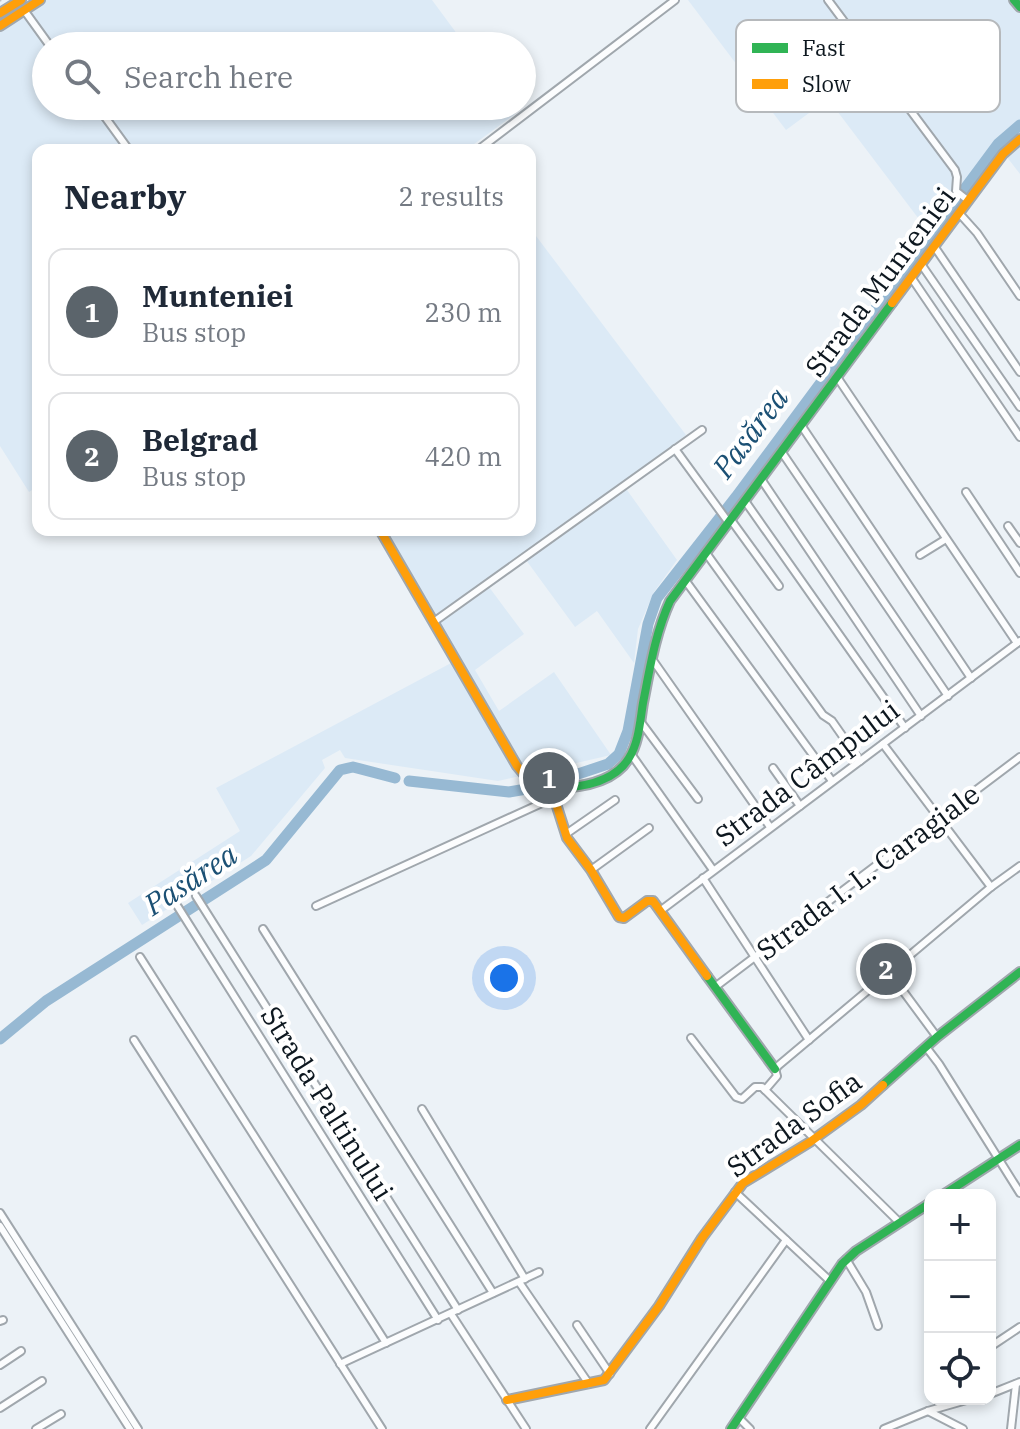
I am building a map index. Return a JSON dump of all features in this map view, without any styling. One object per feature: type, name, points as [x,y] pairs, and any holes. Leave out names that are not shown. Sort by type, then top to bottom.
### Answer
[{"type":"street","points":[[0,13],[21,0]]},
{"type":"street","points":[[0,26],[40,0]]},
{"type":"street","points":[[536,106],[675,0]]},
{"type":"street","points":[[828,0],[843,20]]},
{"type":"street","points":[[1014,0],[1020,7]]},
{"type":"street","points":[[24,10],[40,32]]},
{"type":"street","points":[[912,112],[955,170],[956,191],[967,200]]},
{"type":"street","points":[[107,120],[125,144]]},
{"type":"street","points":[[486,144],[517,120]]},
{"type":"street","name":"Strada Munteniei","points":[[631,754],[662,617],[670,601],[706,553],[726,518],[745,501],[967,200],[1003,154],[1020,139]]},
{"type":"street","points":[[959,213],[977,233],[1020,296]]},
{"type":"street","points":[[934,246],[1020,372]]},
{"type":"street","points":[[921,264],[1020,407]]},
{"type":"street","points":[[911,277],[1020,437]]},
{"type":"street","points":[[990,328],[997,331],[1020,365]]},
{"type":"street","points":[[837,377],[1018,642]]},
{"type":"street","points":[[801,425],[971,678]]},
{"type":"street","points":[[435,621],[702,430]]},
{"type":"street","points":[[675,449],[779,586]]},
{"type":"street","points":[[781,451],[948,696]]},
{"type":"street","points":[[761,479],[921,716]]},
{"type":"street","points":[[966,492],[1020,573]]},
{"type":"street","points":[[745,501],[905,728]]},
{"type":"street","points":[[1008,526],[1020,543]]},
{"type":"street","points":[[384,536],[517,766],[527,778],[542,782],[552,793],[565,835],[621,918],[650,900],[660,911],[775,1069],[777,1076],[765,1090]]},
{"type":"street","points":[[920,555],[946,539]]},
{"type":"street","points":[[706,553],[860,761]]},
{"type":"street","points":[[685,580],[832,781]]},
{"type":"street","name":"Strada Câmpului","points":[[660,911],[1018,642]]},
{"type":"street","points":[[652,659],[770,827]]},
{"type":"street","points":[[640,721],[698,799]]},
{"type":"street","points":[[883,744],[991,887]]},
{"type":"street","points":[[316,906],[552,793],[609,775],[622,767],[631,754],[713,870]]},
{"type":"street","name":"Strada I. L. Caragiale","points":[[715,987],[1020,757]]},
{"type":"street","points":[[773,768],[800,806]]},
{"type":"street","points":[[565,835],[615,800]]},
{"type":"street","points":[[591,870],[649,828]]},
{"type":"street","points":[[775,1069],[1020,866]]},
{"type":"street","points":[[703,878],[809,1040]]},
{"type":"street","name":"Strada Paltinului","points":[[196,896],[458,1310]]},
{"type":"street","points":[[178,907],[438,1320]]},
{"type":"street","points":[[263,929],[493,1293]]},
{"type":"street","points":[[140,957],[386,1343]]},
{"type":"street","points":[[889,972],[937,1037]]},
{"type":"street","name":"Strada Sofia","points":[[507,1400],[604,1380],[659,1306],[735,1192],[749,1178],[815,1139],[870,1098],[937,1037],[1020,972]]},
{"type":"street","points":[[691,1038],[738,1099],[744,1098],[758,1086],[765,1090],[900,1223]]},
{"type":"street","points":[[134,1040],[382,1429]]},
{"type":"street","points":[[926,1047],[1020,1193]]},
{"type":"street","points":[[422,1109],[522,1280],[589,1384]]},
{"type":"street","points":[[952,1189],[1020,1145]]},
{"type":"street","points":[[735,1192],[830,1281]]},
{"type":"street","points":[[731,1429],[846,1259],[924,1207]]},
{"type":"street","points":[[0,1213],[138,1429]]},
{"type":"street","points":[[0,1226],[130,1429]]},
{"type":"street","points":[[650,1429],[786,1240]]},
{"type":"street","points":[[846,1259],[866,1292],[878,1326]]},
{"type":"street","points":[[340,1364],[539,1272]]},
{"type":"street","points":[[451,1314],[526,1429]]},
{"type":"street","points":[[577,1325],[610,1374]]},
{"type":"street","points":[[996,1343],[1020,1327]]},
{"type":"street","points":[[0,1365],[21,1351]]},
{"type":"street","points":[[0,1408],[42,1381]]},
{"type":"street","points":[[996,1392],[1018,1383]]},
{"type":"street","points":[[1011,1429],[1018,1383]]},
{"type":"street","points":[[887,1428],[949,1405]]},
{"type":"street","points":[[928,1411],[963,1429]]},
{"type":"street","points":[[36,1429],[61,1414]]},
{"type":"street","points":[[739,1418],[750,1429]]},
{"type":"shaded area","points":[[21,0],[432,0],[456,32],[32,32],[32,120],[507,120],[474,144],[32,144],[32,490],[29,492],[0,446],[0,13]]},
{"type":"shaded area","points":[[688,0],[1020,0],[1020,174],[1000,148],[934,239],[838,112],[1000,112],[1000,20],[736,20],[736,64]]},
{"type":"shaded area","points":[[772,112],[810,112],[786,130]]},
{"type":"shaded area","points":[[536,236],[686,435],[622,483],[677,560],[654,592],[638,629],[634,663],[597,611],[575,627],[526,560],[489,587],[524,634],[475,670],[499,711],[554,672],[611,755],[498,781],[345,758],[340,750],[322,760],[325,768],[251,856],[142,925],[128,903],[240,831],[216,788],[453,662],[378,536],[536,536]]},
{"type":"waterway","name":"Pasărea","points":[[566,778],[608,764],[619,754],[628,731],[648,624],[657,598],[736,497],[998,144],[1020,125]]},
{"type":"waterway","name":"Pasărea","points":[[0,1039],[46,1001],[266,860],[340,770],[353,767],[395,778]]},
{"type":"waterway","name":"Pasărea","points":[[409,781],[509,792],[532,788]]},
{"type":"traffic: fast","points":[[1014,0],[1020,7]]},
{"type":"traffic: fast","points":[[551,788],[584,785],[605,778],[629,758],[637,738],[657,639],[670,601],[892,303]]},
{"type":"traffic: fast","points":[[883,1085],[937,1037],[1020,972]]},
{"type":"traffic: fast","points":[[707,976],[775,1069]]},
{"type":"traffic: fast","points":[[952,1189],[1020,1145]]},
{"type":"traffic: fast","points":[[731,1429],[842,1264],[856,1251],[924,1207]]},
{"type":"traffic: slow","points":[[0,13],[21,0]]},
{"type":"traffic: slow","points":[[0,26],[40,0]]},
{"type":"traffic: slow","points":[[892,303],[1003,154],[1020,139]]},
{"type":"traffic: slow","points":[[383,536],[517,766],[527,778],[551,788],[567,838],[591,870],[619,917],[624,918],[647,901],[653,901],[707,976]]},
{"type":"traffic: slow","points":[[507,1400],[604,1380],[743,1183],[810,1142],[883,1085]]},
{"type":"place","name":"Munteniei","points":[[549,778]]},
{"type":"place","name":"Belgrad","points":[[886,969]]}]
